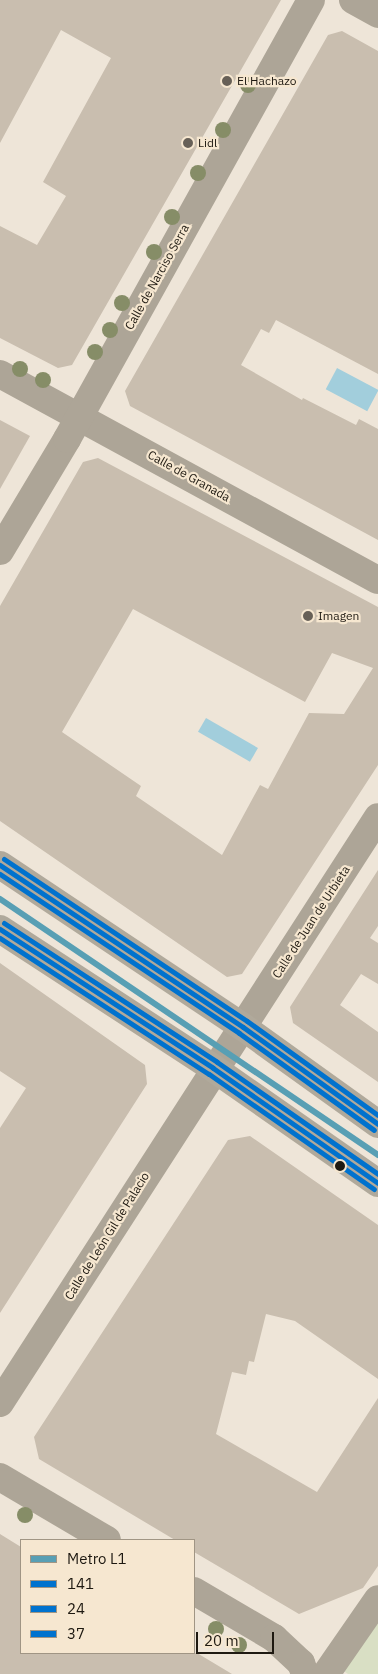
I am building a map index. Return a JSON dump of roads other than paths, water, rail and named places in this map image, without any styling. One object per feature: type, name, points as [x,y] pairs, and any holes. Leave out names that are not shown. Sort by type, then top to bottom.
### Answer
[{"type":"main road","points":[[0,865],[243,1027],[378,1124]]},
{"type":"main road","points":[[0,929],[213,1068],[378,1183]]},
{"type":"street","name":"Calle de Narciso Serra","points":[[0,551],[80,416],[311,0]]},
{"type":"street","points":[[353,0],[378,14]]},
{"type":"street","name":"Calle de Granada","points":[[0,374],[378,580]]},
{"type":"street","name":"Calle de Juan de Urbieta","points":[[213,1068],[243,1027],[378,817]]},
{"type":"street","name":"Calle de León Gil de Palacio","points":[[0,1403],[213,1068]]},
{"type":"street","points":[[0,1477],[105,1539]]},
{"type":"street","points":[[195,1592],[274,1638],[301,1663],[305,1674]]},
{"type":"street","points":[[326,1674],[378,1599]]},
{"type":"water","points":[[337,368],[378,390],[367,411],[326,389]]},
{"type":"water","points":[[206,718],[258,748],[250,762],[198,732]]},
{"type":"metro line","name":"L1","points":[[0,899],[378,1155]]},
{"type":"place","name":"El Hachazo","points":[[227,81]]},
{"type":"place","name":"Lidl","points":[[188,143]]},
{"type":"place","name":"Imagen","points":[[308,616]]}]
